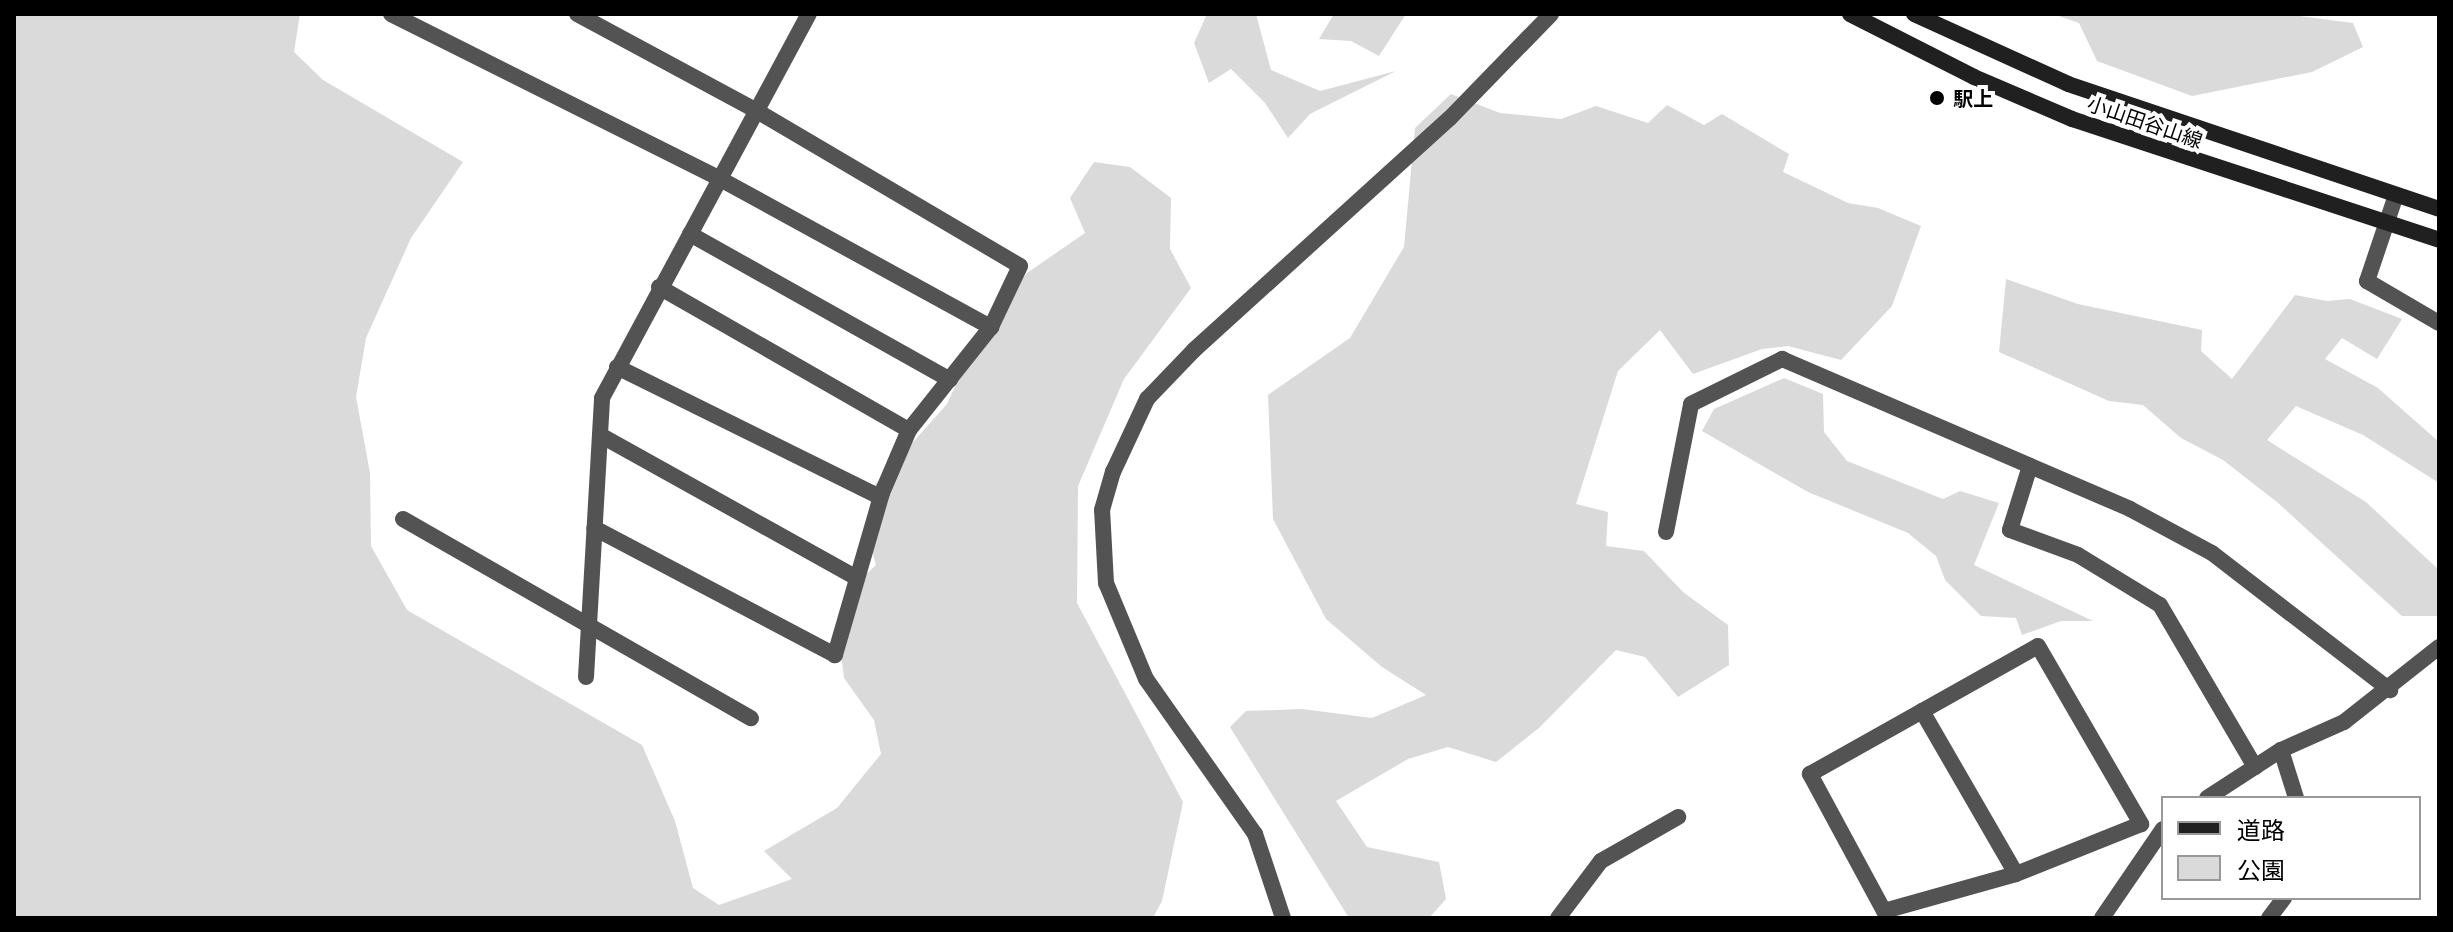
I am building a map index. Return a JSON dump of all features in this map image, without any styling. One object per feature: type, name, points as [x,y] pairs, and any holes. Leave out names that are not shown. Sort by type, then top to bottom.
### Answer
[{"type":"main road","name":"小山田谷山線","points":[[1850,14],[1936,59],[2072,119],[2439,240]]},
{"type":"main road","name":"小山田谷山線","points":[[1914,14],[2068,84],[2439,209]]},
{"type":"street","points":[[391,14],[722,180],[991,327]]},
{"type":"street","points":[[577,14],[757,111],[1020,266],[991,327],[909,430],[880,497],[835,655],[594,528]]},
{"type":"street","points":[[586,677],[602,398],[659,287],[722,180],[809,14]]},
{"type":"street","points":[[1283,918],[1255,834],[1146,679],[1106,583],[1102,510],[1113,472],[1147,399],[1194,350],[1450,118],[1551,14]]},
{"type":"street","points":[[2396,195],[2367,281],[2439,323]]},
{"type":"street","points":[[690,234],[950,380]]},
{"type":"street","points":[[659,287],[909,430]]},
{"type":"street","points":[[1666,532],[1691,404],[1782,359],[2130,509],[2212,553],[2390,690]]},
{"type":"street","points":[[617,367],[880,497]]},
{"type":"street","points":[[600,435],[857,578]]},
{"type":"street","points":[[2030,466],[2010,530],[2078,555],[2160,605],[2255,767]]},
{"type":"street","points":[[403,519],[588,621],[751,718]]},
{"type":"street","points":[[2141,824],[2038,646],[1810,774],[1884,911],[2016,874],[2141,824],[2161,827]]},
{"type":"street","points":[[2210,796],[2281,750],[2344,722],[2390,690],[2439,647]]},
{"type":"street","points":[[1922,711],[2016,874]]},
{"type":"street","points":[[2281,750],[2295,796]]},
{"type":"street","points":[[1558,918],[1601,861],[1678,817]]},
{"type":"street","points":[[2102,918],[2161,830]]},
{"type":"street","points":[[2269,918],[2282,900]]},
{"type":"green space","points":[[14,14],[300,14],[294,52],[323,80],[463,162],[411,238],[366,338],[356,397],[370,473],[371,546],[407,610],[642,745],[675,821],[693,888],[719,905],[792,879],[764,851],[837,808],[881,754],[874,720],[844,678],[839,637],[854,586],[876,565],[867,533],[872,488],[947,404],[978,336],[1027,273],[1085,233],[1070,198],[1094,162],[1130,167],[1171,198],[1170,249],[1191,288],[1124,379],[1078,486],[1077,603],[1183,802],[1162,901],[1153,918],[14,918]]},
{"type":"green space","points":[[1207,14],[1256,14],[1271,70],[1320,91],[1396,71],[1310,114],[1288,138],[1265,103],[1231,69],[1209,83],[1194,43]]},
{"type":"green space","points":[[1334,14],[1406,14],[1379,56],[1351,41],[1319,39]]},
{"type":"green space","points":[[2053,14],[2284,14],[2353,23],[2363,47],[2312,72],[2192,96],[2097,61],[2079,23]]},
{"type":"green space","points":[[1451,94],[1500,113],[1561,119],[1596,106],[1648,123],[1667,105],[1704,125],[1722,114],[1789,154],[1783,172],[1848,203],[1878,208],[1921,226],[1892,306],[1841,360],[1788,346],[1762,349],[1693,374],[1660,330],[1618,371],[1576,504],[1608,512],[1606,546],[1644,551],[1683,592],[1728,625],[1729,665],[1678,697],[1645,657],[1616,650],[1539,728],[1496,762],[1448,747],[1408,759],[1336,801],[1367,847],[1439,862],[1446,899],[1429,918],[1349,918],[1230,727],[1246,711],[1302,709],[1372,718],[1426,695],[1382,667],[1326,619],[1273,519],[1268,395],[1350,338],[1404,247],[1415,128]]},
{"type":"green space","points":[[2006,279],[2078,304],[2202,330],[2201,351],[2232,379],[2295,295],[2327,301],[2350,299],[2402,319],[2377,359],[2342,338],[2325,359],[2378,388],[2439,442],[2439,483],[2363,435],[2296,406],[2267,440],[2366,502],[2439,570],[2439,616],[2402,616],[2277,502],[2223,460],[2181,438],[2143,405],[2109,401],[1999,352]]},
{"type":"green space","points":[[1784,378],[1823,394],[1824,432],[1847,461],[1943,499],[1960,491],[1999,503],[1974,565],[2093,621],[2061,621],[2022,635],[2016,618],[1981,616],[1945,580],[1936,556],[1908,533],[1808,492],[1702,431],[1714,409]]},
{"type":"place","name":"駅上","points":[[1937,98]]}]
